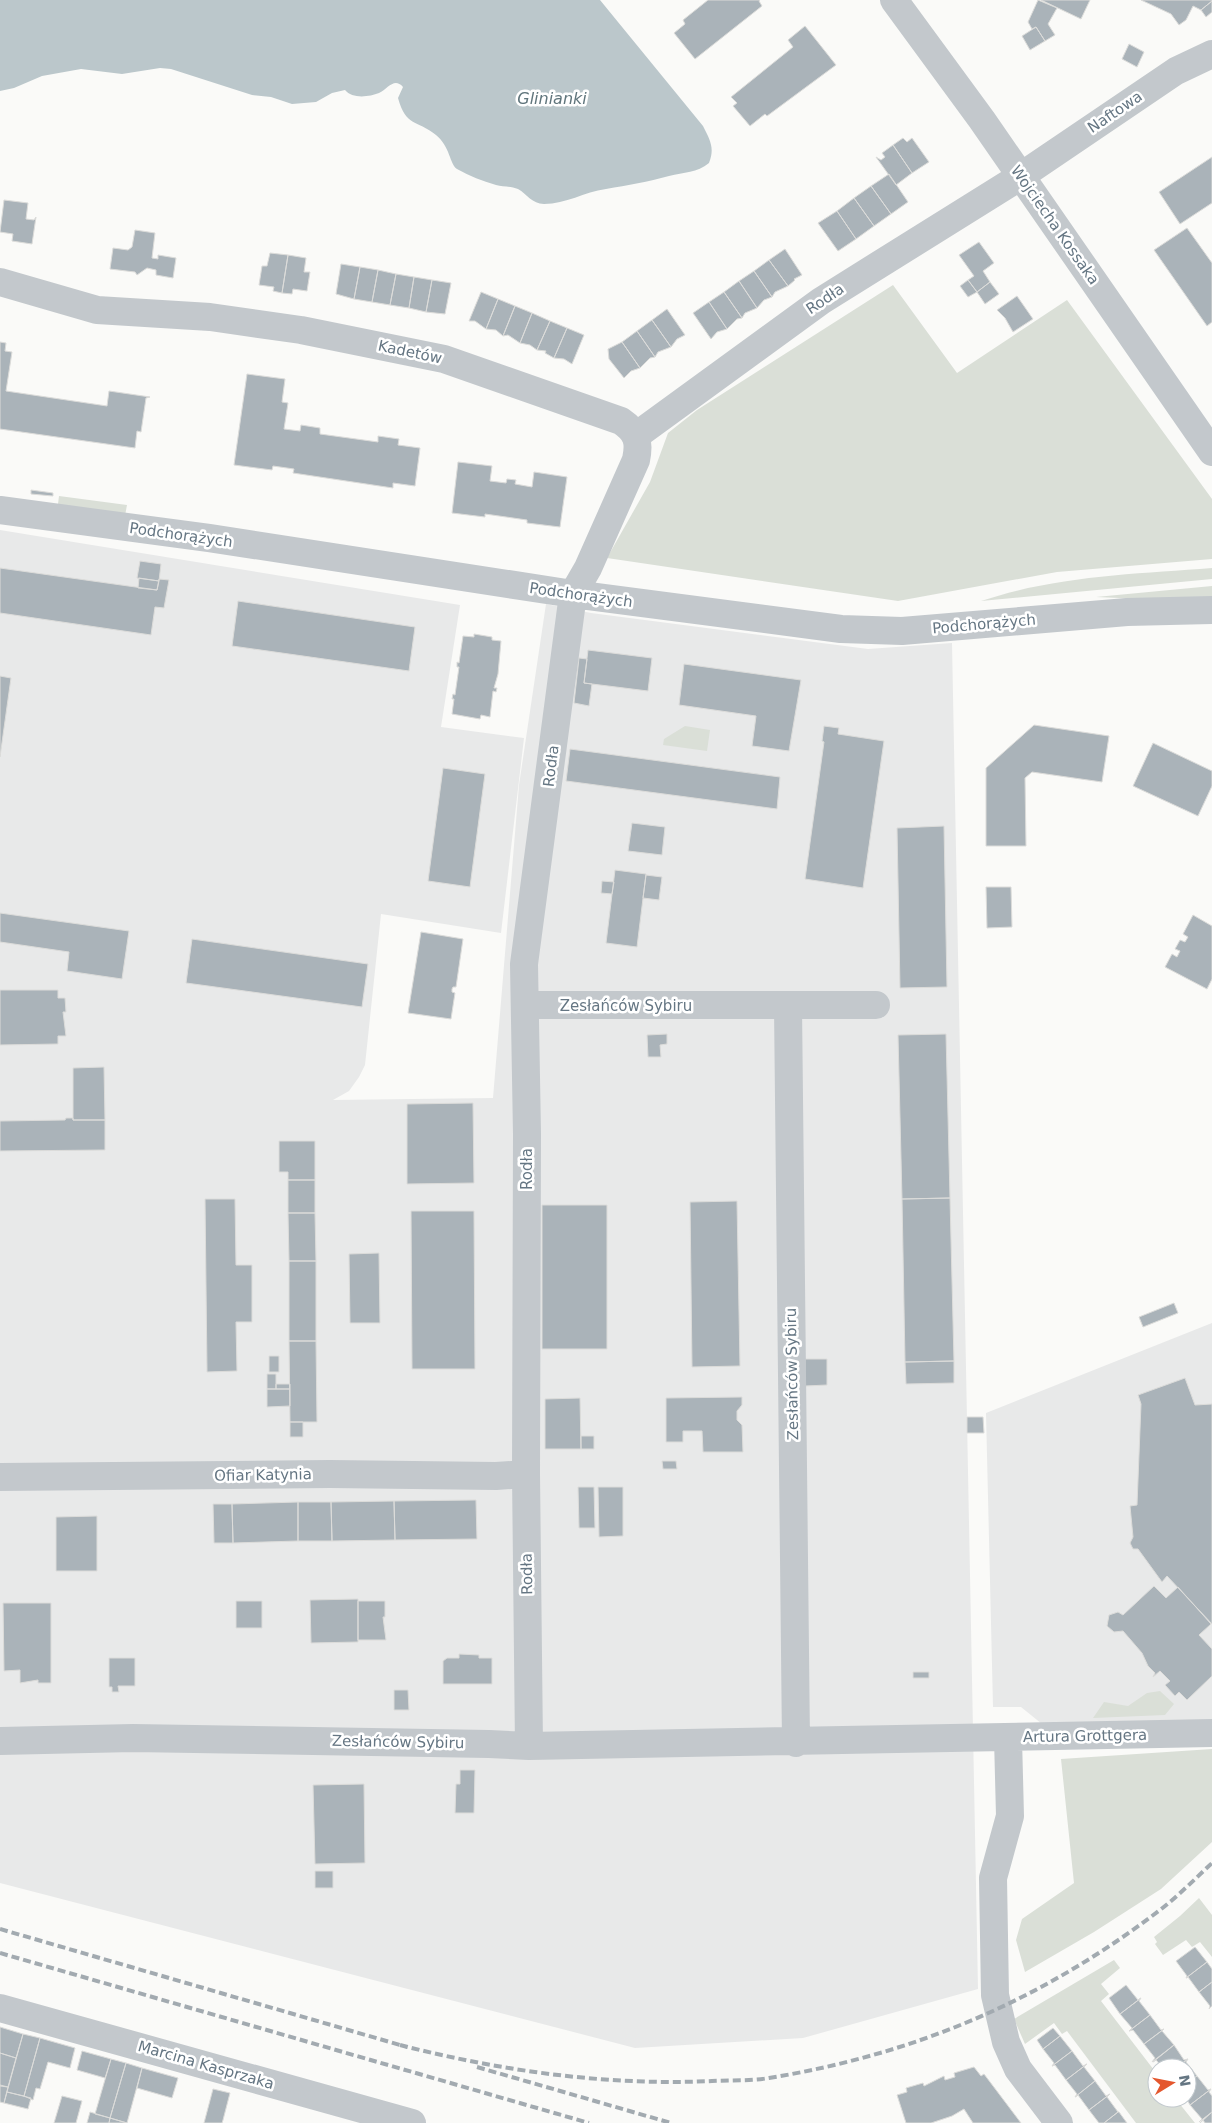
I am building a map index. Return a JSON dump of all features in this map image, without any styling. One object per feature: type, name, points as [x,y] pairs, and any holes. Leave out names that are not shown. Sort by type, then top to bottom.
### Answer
[{"type":"street","name":"Wojciecha Kossaka","points":[[894,0],[935,54],[1021,176],[1212,452]]},
{"type":"street","name":"Naftowa","points":[[1021,176],[1176,71],[1212,54]]},
{"type":"street","name":"Rodła","points":[[637,435],[821,301],[1021,176]]},
{"type":"street","name":"Kadetów","points":[[0,282],[97,310],[210,317],[301,330],[444,359],[621,421],[637,435]]},
{"type":"street","points":[[573,594],[588,568],[636,460],[639,447],[637,435]]},
{"type":"street","name":"Podchorążych","points":[[0,510],[209,538],[573,594],[800,624],[868,631],[920,630],[1128,612],[1212,610]]},
{"type":"street","name":"Rodła","points":[[529,1746],[526,1474],[527,1134],[524,964],[573,594]]},
{"type":"street","name":"Podchorążych","points":[[1165,612],[1212,624]]},
{"type":"street","name":"Zesłańców Sybiru","points":[[525,1005],[876,1005]]},
{"type":"street","name":"Zesłańców Sybiru","points":[[788,1006],[796,1743]]},
{"type":"street","name":"Ofiar Katynia","points":[[0,1477],[330,1474],[496,1476],[526,1474]]},
{"type":"street","name":"Artura Grottgera","points":[[1058,2123],[1018,2069],[1006,2042],[996,1995],[993,1878],[1010,1816],[1008,1738],[1212,1733]]},
{"type":"street","name":"Zesłańców Sybiru","points":[[0,1741],[133,1738],[479,1743],[529,1746],[1008,1738]]},
{"type":"street","name":"Marcina Kasprzaka","points":[[0,2008],[412,2123]]},
{"type":"shaded area","points":[[893,285],[957,373],[1067,300],[1212,499],[1212,559],[1057,572],[898,601],[607,558],[650,482],[668,433],[697,410]]},
{"type":"shaded area","points":[[59,496],[127,505],[124,521],[58,504]]},
{"type":"shaded area","points":[[0,530],[460,605],[441,727],[524,738],[501,933],[381,914],[365,1065],[349,1091],[333,1100],[493,1098],[519,785],[546,604],[591,613],[868,649],[952,643],[978,1989],[803,2038],[635,2048],[0,1883]]},
{"type":"shaded area","points":[[1212,568],[1212,579],[981,601],[1037,586],[1066,581],[1125,574]]},
{"type":"shaded area","points":[[1212,586],[1212,602],[1096,597]]},
{"type":"shaded area","points":[[685,726],[710,730],[707,751],[663,745],[664,739]]},
{"type":"shaded area","points":[[1212,1323],[1212,1721],[1042,1724],[1021,1707],[993,1707],[986,1413]]},
{"type":"shaded area","points":[[1160,1691],[1174,1704],[1165,1715],[1093,1718],[1104,1702],[1128,1706],[1147,1693]]},
{"type":"shaded area","points":[[1212,1749],[1212,1842],[1161,1889],[1094,1932],[1025,1972],[1016,1940],[1022,1919],[1074,1883],[1061,1759]]},
{"type":"shaded area","points":[[1199,1898],[1212,1915],[1212,1957],[1200,1942],[1192,1947],[1186,1940],[1163,1955],[1155,1944],[1157,1942],[1154,1937]]},
{"type":"shaded area","points":[[1114,1960],[1120,1968],[1101,1984],[1109,1994],[1101,2001],[1147,2061],[1147,2108],[1183,2108],[1195,2123],[1136,2123],[1067,2031],[1062,2034],[1054,2023],[1025,2044],[1014,2019]]},
{"type":"water","name":"Glinianki","points":[[0,0],[600,0],[703,126],[711,144],[711,158],[709,163],[695,170],[598,191],[560,202],[540,204],[518,189],[499,186],[457,169],[441,139],[404,114],[398,98],[403,87],[397,83],[379,93],[370,95],[356,96],[345,90],[332,93],[316,102],[292,104],[271,97],[252,95],[171,69],[160,68],[122,74],[81,69],[42,76],[14,88],[0,91]]},
{"type":"building","points":[[708,0],[760,0],[762,6],[695,59],[674,33],[685,24],[683,20]]},
{"type":"building","points":[[1038,0],[1057,8],[1048,24],[1055,35],[1045,41],[1036,27],[1032,29],[1028,22]]},
{"type":"building","points":[[1041,0],[1090,0],[1081,19]]},
{"type":"building","points":[[1141,0],[1212,1],[1201,10],[1193,6],[1186,20],[1179,25],[1171,14]]},
{"type":"building","points":[[1212,1],[1212,12],[1206,17],[1201,10]]},
{"type":"building","points":[[805,26],[836,65],[767,116],[765,114],[750,126],[733,106],[737,103],[731,97],[793,47],[788,40]]},
{"type":"building","points":[[1036,27],[1045,41],[1030,50],[1022,36]]},
{"type":"building","points":[[1129,44],[1144,52],[1137,67],[1122,59]]},
{"type":"building","points":[[903,138],[907,142],[912,138],[929,162],[912,173],[893,145]]},
{"type":"building","points":[[893,145],[912,173],[896,185],[876,157],[881,160],[885,157],[882,153]]},
{"type":"building","points":[[1212,157],[1212,203],[1180,224],[1159,192]]},
{"type":"building","points":[[889,174],[908,202],[891,214],[871,186]]},
{"type":"building","points":[[871,186],[891,214],[874,226],[854,198]]},
{"type":"building","points":[[854,198],[874,226],[856,239],[837,211]]},
{"type":"building","points":[[4,200],[28,203],[26,219],[34,220],[36,217],[32,244],[12,241],[13,234],[0,232]]},
{"type":"building","points":[[837,211],[856,239],[838,251],[818,223]]},
{"type":"building","points":[[1187,228],[1212,263],[1212,322],[1207,326],[1154,250]]},
{"type":"building","points":[[135,230],[155,233],[152,258],[158,259],[158,255],[176,258],[173,278],[156,275],[156,270],[147,268],[137,275],[135,272],[110,269],[113,248],[128,250],[132,247]]},
{"type":"building","points":[[979,242],[994,263],[983,271],[990,282],[977,292],[968,280],[974,276],[959,255]]},
{"type":"building","points":[[785,249],[802,275],[794,279],[788,286],[769,260]]},
{"type":"building","points":[[270,253],[288,255],[282,293],[273,291],[274,287],[259,285],[262,266],[267,266]]},
{"type":"building","points":[[288,255],[306,258],[304,272],[310,272],[307,291],[293,289],[292,294],[282,293]]},
{"type":"building","points":[[769,260],[788,286],[775,292],[772,297],[754,271]]},
{"type":"building","points":[[341,264],[360,267],[354,299],[336,294]]},
{"type":"building","points":[[360,267],[378,270],[372,302],[354,299]]},
{"type":"building","points":[[378,270],[396,274],[390,305],[372,302]]},
{"type":"building","points":[[754,271],[772,297],[764,300],[757,308],[739,281]]},
{"type":"building","points":[[396,274],[414,277],[409,308],[390,305]]},
{"type":"building","points":[[414,277],[432,280],[426,312],[409,308]]},
{"type":"building","points":[[432,280],[451,283],[445,314],[426,312]]},
{"type":"building","points":[[968,280],[977,292],[968,297],[960,286]]},
{"type":"building","points":[[739,281],[757,308],[745,313],[742,318],[724,292]]},
{"type":"building","points":[[990,282],[999,294],[985,304],[977,292]]},
{"type":"building","points":[[481,292],[498,299],[486,329],[475,321],[469,321]]},
{"type":"building","points":[[724,292],[742,318],[737,319],[727,329],[709,302]]},
{"type":"building","points":[[1017,296],[1033,319],[1013,332],[1005,318],[997,310]]},
{"type":"building","points":[[498,299],[515,306],[503,336],[496,330],[486,329]]},
{"type":"building","points":[[709,302],[727,329],[717,332],[711,339],[693,313]]},
{"type":"building","points":[[515,306],[532,313],[520,343],[508,335],[503,336]]},
{"type":"building","points":[[667,309],[685,335],[677,339],[671,347],[652,320]]},
{"type":"building","points":[[532,313],[550,321],[537,350],[530,345],[520,343]]},
{"type":"building","points":[[652,320],[671,347],[658,352],[655,357],[637,331]]},
{"type":"building","points":[[550,321],[567,328],[554,358],[545,353],[546,351],[537,350]]},
{"type":"building","points":[[567,328],[584,335],[572,364],[564,359],[554,358]]},
{"type":"building","points":[[637,331],[655,357],[650,358],[640,368],[622,342]]},
{"type":"building","points":[[0,342],[6,343],[5,351],[12,352],[6,391],[107,406],[109,391],[150,397],[146,398],[141,432],[137,431],[135,448],[0,429]]},
{"type":"building","points":[[622,342],[640,368],[631,371],[624,378],[609,359],[608,349]]},
{"type":"building","points":[[247,374],[285,379],[282,402],[288,403],[284,429],[300,431],[301,425],[320,428],[320,434],[378,442],[378,436],[399,439],[398,445],[420,448],[415,486],[393,483],[393,488],[293,473],[294,469],[273,466],[272,470],[234,465]]},
{"type":"building","points":[[458,462],[492,466],[490,481],[506,483],[507,479],[516,480],[515,484],[532,487],[534,472],[567,477],[560,527],[527,523],[527,520],[485,514],[485,517],[452,513]]},
{"type":"building","points":[[31,490],[53,493],[53,496],[31,494]]},
{"type":"building","points":[[140,561],[161,564],[159,581],[137,578]]},
{"type":"building","points":[[0,568],[157,590],[159,579],[169,580],[164,608],[155,607],[151,635],[0,613]]},
{"type":"building","points":[[139,578],[159,581],[157,590],[138,588]]},
{"type":"building","points":[[238,601],[415,627],[409,671],[232,646]]},
{"type":"building","points":[[474,634],[492,637],[492,640],[501,641],[498,674],[494,688],[497,688],[496,692],[493,691],[490,717],[481,715],[480,719],[452,714],[454,699],[452,699],[453,694],[455,695],[459,667],[457,667],[457,662],[459,663],[463,636],[474,637]]},
{"type":"building","points":[[588,650],[652,658],[648,691],[584,683]]},
{"type":"building","points":[[579,658],[587,659],[584,683],[592,684],[589,706],[574,703]]},
{"type":"building","points":[[684,664],[801,680],[789,751],[752,746],[756,716],[679,705]]},
{"type":"building","points":[[0,676],[11,678],[0,757]]},
{"type":"building","points":[[1034,725],[1109,736],[1102,782],[1032,772],[1025,778],[1026,846],[986,846],[986,768]]},
{"type":"building","points":[[824,726],[839,728],[838,734],[884,741],[863,888],[805,879],[824,742],[822,741]]},
{"type":"building","points":[[1153,743],[1212,771],[1212,786],[1198,816],[1133,786]]},
{"type":"building","points":[[570,749],[780,777],[777,809],[566,781]]},
{"type":"building","points":[[443,768],[485,774],[470,887],[428,881]]},
{"type":"building","points":[[632,823],[665,827],[662,855],[628,851]]},
{"type":"building","points":[[944,826],[947,987],[900,988],[897,828]]},
{"type":"building","points":[[615,870],[646,874],[637,947],[606,943]]},
{"type":"building","points":[[646,875],[662,877],[659,900],[643,898]]},
{"type":"building","points":[[602,881],[614,882],[612,894],[601,893]]},
{"type":"building","points":[[986,887],[1011,887],[1012,927],[987,928]]},
{"type":"building","points":[[0,913],[129,931],[122,979],[67,971],[69,952],[0,942]]},
{"type":"building","points":[[1193,915],[1212,926],[1212,979],[1207,989],[1165,967],[1172,954],[1177,957],[1180,951],[1175,949],[1180,940],[1185,942],[1188,937],[1183,934]]},
{"type":"building","points":[[421,932],[463,939],[456,987],[452,989],[452,992],[455,993],[451,1019],[408,1013]]},
{"type":"building","points":[[192,939],[368,964],[362,1007],[186,983]]},
{"type":"building","points":[[0,990],[58,990],[58,998],[65,998],[66,1012],[63,1012],[66,1036],[58,1036],[58,1044],[0,1045]]},
{"type":"building","points":[[667,1034],[667,1044],[660,1045],[661,1057],[648,1057],[647,1035]]},
{"type":"building","points":[[946,1034],[950,1198],[902,1199],[898,1035]]},
{"type":"building","points":[[104,1067],[105,1120],[73,1120],[73,1068]]},
{"type":"building","points":[[473,1103],[474,1183],[407,1184],[407,1104]]},
{"type":"building","points":[[66,1118],[73,1118],[73,1120],[105,1120],[105,1150],[0,1151],[0,1121],[65,1120]]},
{"type":"building","points":[[279,1141],[315,1141],[315,1180],[288,1180],[288,1172],[279,1172]]},
{"type":"building","points":[[288,1180],[315,1180],[315,1213],[288,1213]]},
{"type":"building","points":[[950,1198],[954,1361],[905,1362],[902,1199]]},
{"type":"building","points":[[205,1199],[235,1199],[236,1265],[252,1265],[252,1322],[236,1322],[237,1371],[207,1372]]},
{"type":"building","points":[[737,1201],[740,1366],[692,1367],[690,1202]]},
{"type":"building","points":[[542,1205],[607,1205],[607,1349],[542,1349]]},
{"type":"building","points":[[411,1211],[474,1211],[475,1369],[412,1369]]},
{"type":"building","points":[[288,1213],[315,1213],[316,1261],[289,1261]]},
{"type":"building","points":[[379,1253],[380,1323],[350,1323],[349,1254]]},
{"type":"building","points":[[289,1261],[316,1261],[316,1341],[289,1341]]},
{"type":"building","points":[[1174,1303],[1178,1313],[1143,1327],[1139,1317]]},
{"type":"building","points":[[289,1341],[316,1341],[317,1422],[290,1422]]},
{"type":"building","points":[[269,1356],[279,1356],[279,1372],[269,1372]]},
{"type":"building","points":[[805,1359],[827,1359],[827,1385],[805,1386]]},
{"type":"building","points":[[954,1361],[954,1383],[906,1384],[905,1362]]},
{"type":"building","points":[[267,1374],[276,1374],[276,1389],[267,1389]]},
{"type":"building","points":[[1185,1378],[1195,1405],[1212,1404],[1212,1624],[1167,1576],[1162,1582],[1138,1549],[1133,1549],[1130,1543],[1133,1537],[1130,1506],[1137,1505],[1141,1404],[1138,1395]]},
{"type":"building","points":[[276,1384],[290,1384],[290,1389],[276,1389]]},
{"type":"building","points":[[267,1389],[290,1389],[290,1406],[267,1407]]},
{"type":"building","points":[[742,1397],[742,1405],[737,1411],[737,1420],[742,1425],[743,1452],[703,1452],[702,1431],[683,1431],[683,1442],[666,1442],[666,1398]]},
{"type":"building","points":[[580,1398],[581,1449],[545,1449],[545,1399]]},
{"type":"building","points":[[967,1417],[983,1417],[984,1433],[967,1433]]},
{"type":"building","points":[[290,1422],[303,1422],[303,1437],[290,1437]]},
{"type":"building","points":[[581,1436],[594,1436],[594,1449],[581,1449]]},
{"type":"building","points":[[662,1461],[676,1461],[677,1469],[663,1469]]},
{"type":"building","points":[[578,1487],[594,1487],[595,1528],[579,1528]]},
{"type":"building","points":[[598,1487],[623,1487],[623,1536],[599,1537]]},
{"type":"building","points":[[476,1500],[477,1539],[395,1540],[394,1501]]},
{"type":"building","points":[[394,1501],[395,1540],[332,1541],[331,1502]]},
{"type":"building","points":[[298,1502],[331,1502],[332,1541],[298,1541]]},
{"type":"building","points":[[298,1502],[298,1541],[233,1543],[232,1504]]},
{"type":"building","points":[[213,1504],[232,1504],[233,1543],[214,1543]]},
{"type":"building","points":[[97,1516],[97,1571],[56,1571],[56,1517]]},
{"type":"building","points":[[1154,1586],[1166,1598],[1178,1587],[1211,1624],[1199,1635],[1212,1649],[1212,1676],[1187,1700],[1179,1692],[1175,1696],[1165,1685],[1170,1681],[1160,1671],[1153,1677],[1155,1673],[1148,1666],[1142,1653],[1123,1631],[1114,1632],[1107,1626],[1109,1615],[1118,1612],[1123,1615]]},
{"type":"building","points":[[358,1599],[358,1642],[311,1643],[310,1600]]},
{"type":"building","points":[[236,1601],[262,1601],[262,1628],[236,1628]]},
{"type":"building","points":[[358,1601],[385,1601],[385,1617],[383,1617],[386,1640],[358,1640]]},
{"type":"building","points":[[3,1603],[51,1603],[51,1683],[38,1683],[38,1680],[20,1683],[20,1670],[4,1671]]},
{"type":"building","points":[[459,1654],[479,1655],[479,1658],[492,1658],[492,1684],[443,1684],[443,1661],[447,1658],[459,1658]]},
{"type":"building","points":[[109,1658],[135,1658],[135,1686],[118,1686],[119,1692],[112,1692],[112,1687],[109,1687]]},
{"type":"building","points":[[913,1672],[929,1672],[929,1678],[913,1678]]},
{"type":"building","points":[[394,1690],[408,1690],[409,1710],[394,1710]]},
{"type":"building","points":[[460,1770],[475,1770],[474,1813],[455,1813],[456,1784],[460,1784]]},
{"type":"building","points":[[364,1784],[365,1863],[315,1864],[313,1785]]},
{"type":"building","points":[[315,1871],[333,1871],[333,1888],[315,1888]]},
{"type":"building","points":[[1195,1947],[1207,1962],[1186,1978],[1187,1976],[1176,1961]]},
{"type":"building","points":[[1207,1962],[1212,1969],[1212,1982],[1199,1992],[1188,1977],[1186,1978]]},
{"type":"building","points":[[1212,1982],[1212,2006],[1209,2009],[1210,2006],[1199,1992]]},
{"type":"building","points":[[1126,1985],[1138,2000],[1141,1998],[1120,2014],[1109,1998]]},
{"type":"building","points":[[1141,1998],[1139,2001],[1150,2015],[1129,2031],[1132,2028],[1120,2014]]},
{"type":"building","points":[[1150,2015],[1161,2030],[1164,2029],[1144,2044],[1133,2030],[1129,2031]]},
{"type":"building","points":[[0,2027],[23,2034],[16,2058],[0,2053]]},
{"type":"building","points":[[1053,2028],[1060,2036],[1043,2049],[1037,2040]]},
{"type":"building","points":[[1164,2029],[1162,2031],[1174,2045],[1155,2058],[1144,2044]]},
{"type":"building","points":[[23,2034],[40,2038],[24,2096],[7,2092]]},
{"type":"building","points":[[1060,2036],[1072,2051],[1052,2066],[1054,2063],[1043,2049]]},
{"type":"building","points":[[40,2038],[75,2048],[70,2068],[48,2062],[40,2089],[36,2088],[33,2100],[24,2096]]},
{"type":"building","points":[[1174,2045],[1183,2058],[1158,2058]]},
{"type":"building","points":[[82,2051],[111,2059],[105,2078],[77,2070]]},
{"type":"building","points":[[1072,2051],[1083,2066],[1087,2064],[1066,2080],[1055,2065],[1052,2066]]},
{"type":"building","points":[[0,2053],[16,2058],[8,2087],[0,2086]]},
{"type":"building","points":[[111,2059],[126,2063],[110,2118],[95,2114]]},
{"type":"building","points":[[126,2063],[142,2068],[127,2123],[110,2118]]},
{"type":"building","points":[[1087,2064],[1084,2067],[1095,2081],[1075,2097],[1077,2094],[1066,2080]]},
{"type":"building","points":[[974,2067],[981,2076],[984,2074],[1021,2123],[973,2123],[964,2109],[952,2116],[931,2123],[906,2123],[897,2095],[907,2092],[906,2088],[923,2083],[924,2086],[944,2076],[945,2080],[955,2077],[954,2073]]},
{"type":"building","points":[[142,2068],[178,2078],[172,2098],[137,2088]]},
{"type":"building","points":[[1197,2076],[1208,2090],[1211,2089],[1197,2100]]},
{"type":"building","points":[[1095,2081],[1106,2096],[1110,2094],[1089,2110],[1078,2095],[1075,2097]]},
{"type":"building","points":[[0,2085],[8,2087],[4,2103],[0,2102]]},
{"type":"building","points":[[213,2089],[230,2093],[223,2120],[222,2123],[204,2123]]},
{"type":"building","points":[[1211,2089],[1209,2092],[1212,2096],[1212,2112],[1199,2122],[1202,2119],[1193,2108],[1197,2108],[1197,2100]]},
{"type":"building","points":[[7,2092],[31,2098],[28,2109],[4,2103]]},
{"type":"building","points":[[1109,2095],[1107,2097],[1118,2112],[1104,2123],[1099,2123],[1089,2110]]},
{"type":"building","points":[[62,2096],[82,2101],[76,2123],[54,2123]]},
{"type":"building","points":[[90,2112],[110,2118],[109,2123],[87,2123]]},
{"type":"building","points":[[1118,2112],[1127,2123],[1104,2123]]},
{"type":"building","points":[[1212,2112],[1212,2123],[1205,2123],[1203,2120]]},
{"type":"building","points":[[110,2118],[127,2123],[109,2123]]},
{"type":"railway","points":[[400,2045],[516,2069],[594,2079],[673,2082],[755,2080],[823,2068],[926,2038],[975,2019],[1023,1996],[1070,1971],[1115,1942],[1167,1905],[1212,1863]]},
{"type":"railway","points":[[0,1929],[407,2047]]},
{"type":"railway","points":[[0,1953],[589,2123]]},
{"type":"railway","points":[[477,2067],[671,2123]]}]
